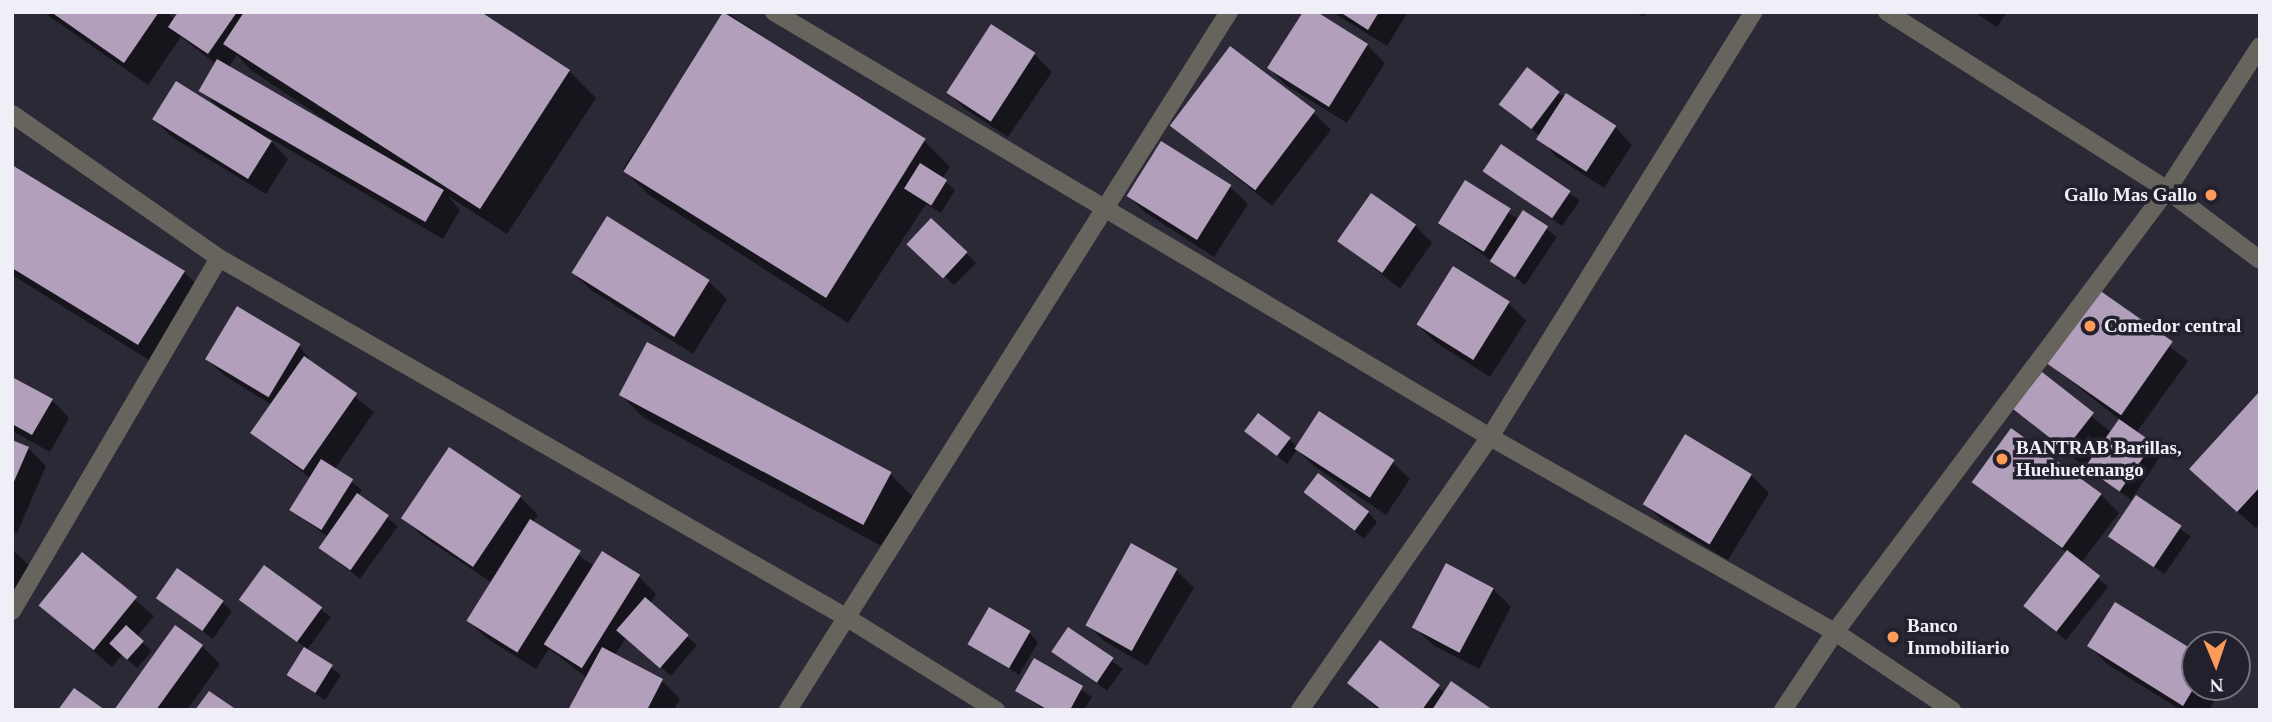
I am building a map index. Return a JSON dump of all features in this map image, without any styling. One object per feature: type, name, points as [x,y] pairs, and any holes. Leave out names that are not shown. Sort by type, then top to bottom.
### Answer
[{"type":"street","points":[[774,12],[1490,437],[1835,632],[1952,710]]},
{"type":"street","points":[[788,710],[849,619],[1229,12]]},
{"type":"street","points":[[1300,710],[1490,437],[1753,12]]},
{"type":"street","points":[[1887,12],[2167,190],[2260,260]]},
{"type":"street","points":[[1783,710],[1835,632],[2167,190],[2260,46]]},
{"type":"street","points":[[12,114],[219,258],[849,619],[996,710]]},
{"type":"street","points":[[12,611],[219,258]]},
{"type":"building","points":[[51,12],[159,12],[124,63]]},
{"type":"building","points":[[178,12],[237,12],[208,54],[168,27]]},
{"type":"building","points":[[244,12],[481,12],[570,70],[480,209],[223,44]]},
{"type":"building","points":[[723,12],[926,139],[826,298],[623,171]]},
{"type":"building","points":[[1303,12],[1317,12],[1368,44],[1329,107],[1267,68]]},
{"type":"building","points":[[1340,12],[1379,12],[1368,30]]},
{"type":"building","points":[[991,24],[1035,53],[991,122],[946,93]]},
{"type":"building","points":[[1230,46],[1315,110],[1255,190],[1170,126]]},
{"type":"building","points":[[217,59],[444,190],[425,222],[198,91]]},
{"type":"building","points":[[1527,67],[1560,92],[1531,129],[1499,105]]},
{"type":"building","points":[[176,81],[272,141],[248,179],[152,119]]},
{"type":"building","points":[[1566,93],[1616,126],[1586,172],[1536,139]]},
{"type":"building","points":[[1161,141],[1231,185],[1197,240],[1127,196]]},
{"type":"building","points":[[1501,144],[1571,191],[1552,218],[1483,171]]},
{"type":"building","points":[[920,163],[947,180],[931,205],[904,188]]},
{"type":"building","points":[[12,165],[185,271],[138,345],[12,268]]},
{"type":"building","points":[[1465,180],[1511,209],[1484,252],[1438,223]]},
{"type":"building","points":[[1371,193],[1416,225],[1382,273],[1337,241]]},
{"type":"building","points":[[1523,210],[1548,226],[1515,277],[1490,261]]},
{"type":"building","points":[[607,216],[710,280],[674,337],[571,273]]},
{"type":"building","points":[[931,218],[968,252],[943,278],[906,244]]},
{"type":"building","points":[[1453,266],[1510,302],[1473,360],[1416,325]]},
{"type":"building","points":[[2099,290],[2173,342],[2121,415],[2047,364]]},
{"type":"building","points":[[237,306],[300,344],[268,397],[205,359]]},
{"type":"building","points":[[647,342],[892,472],[863,525],[619,395]]},
{"type":"building","points":[[304,356],[357,393],[303,470],[250,433]]},
{"type":"building","points":[[2042,372],[2094,413],[2065,450],[2013,409]]},
{"type":"building","points":[[12,377],[53,399],[32,435],[12,424]]},
{"type":"building","points":[[2260,391],[2260,487],[2237,512],[2189,469]]},
{"type":"building","points":[[1319,411],[1394,460],[1370,498],[1294,449]]},
{"type":"building","points":[[1258,413],[1291,438],[1277,456],[1244,431]]},
{"type":"building","points":[[2119,419],[2153,443],[2120,491],[2085,467]]},
{"type":"building","points":[[2011,428],[2102,494],[2062,548],[1972,482]]},
{"type":"building","points":[[1685,434],[1752,474],[1710,544],[1643,504]]},
{"type":"building","points":[[12,440],[29,447],[12,486]]},
{"type":"building","points":[[449,447],[521,496],[473,567],[401,518]]},
{"type":"building","points":[[321,459],[353,479],[321,530],[289,510]]},
{"type":"building","points":[[1318,473],[1369,512],[1355,531],[1304,492]]},
{"type":"building","points":[[357,493],[389,515],[351,570],[319,548]]},
{"type":"building","points":[[2136,495],[2182,526],[2154,567],[2108,536]]},
{"type":"building","points":[[530,519],[581,551],[517,653],[466,621]]},
{"type":"building","points":[[1131,543],[1177,569],[1132,651],[1085,625]]},
{"type":"building","points":[[2067,550],[2100,576],[2056,632],[2023,606]]},
{"type":"building","points":[[602,551],[640,575],[582,668],[544,644]]},
{"type":"building","points":[[82,552],[137,597],[94,650],[39,606]]},
{"type":"building","points":[[1446,563],[1494,588],[1459,653],[1412,627]]},
{"type":"building","points":[[264,565],[322,607],[297,642],[239,600]]},
{"type":"building","points":[[177,568],[224,601],[202,631],[156,598]]},
{"type":"building","points":[[645,597],[689,635],[660,668],[616,630]]},
{"type":"building","points":[[2115,602],[2181,642],[2181,701],[2186,701],[2183,706],[2087,646]]},
{"type":"building","points":[[989,607],[1031,631],[1009,668],[968,644]]},
{"type":"building","points":[[126,625],[144,641],[127,660],[109,644]]},
{"type":"building","points":[[175,625],[203,645],[156,710],[114,710]]},
{"type":"building","points":[[1068,627],[1114,658],[1097,683],[1051,652]]},
{"type":"building","points":[[1380,640],[1440,685],[1422,710],[1382,710],[1347,683]]},
{"type":"building","points":[[304,647],[333,665],[315,693],[287,675]]},
{"type":"building","points":[[602,647],[663,679],[647,710],[568,710]]},
{"type":"building","points":[[1034,658],[1083,686],[1070,710],[1048,710],[1015,691]]},
{"type":"building","points":[[1451,681],[1493,710],[1432,710]]},
{"type":"building","points":[[74,688],[105,710],[58,710]]},
{"type":"building","points":[[209,691],[237,710],[195,710]]},
{"type":"place","name":"Gallo Mas Gallo","points":[[2211,195]]},
{"type":"place","name":"Comedor central","points":[[2090,326]]},
{"type":"place","name":"BANTRAB Barillas, Huehuetenango","points":[[2002,459]]},
{"type":"place","name":"Banco Inmobiliario","points":[[1893,637]]}]
